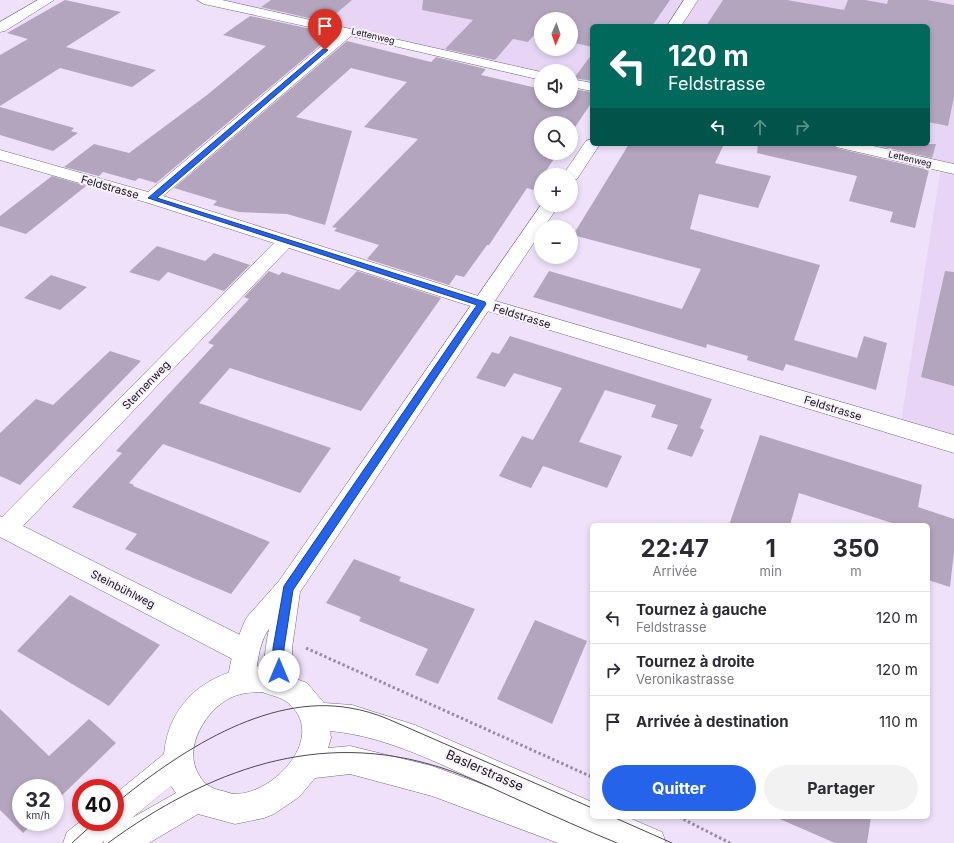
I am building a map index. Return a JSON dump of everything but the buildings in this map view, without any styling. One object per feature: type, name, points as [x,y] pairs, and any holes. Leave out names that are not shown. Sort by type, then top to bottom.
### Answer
[{"type":"street","points":[[0,28],[47,0]]},
{"type":"street","name":"Lettenweg","points":[[204,0],[348,30],[534,74]]},
{"type":"street","points":[[675,24],[692,0]]},
{"type":"street","points":[[151,198],[348,30]]},
{"type":"street","points":[[578,85],[590,88]]},
{"type":"street","points":[[576,168],[591,146]]},
{"type":"street","name":"Lettenweg","points":[[851,146],[954,169]]},
{"type":"street","name":"Feldstrasse","points":[[0,155],[151,198],[482,304],[954,444]]},
{"type":"street","points":[[241,680],[246,652],[256,624],[288,589],[545,212]]},
{"type":"street","name":"Sternenweg","points":[[3,528],[286,241]]},
{"type":"street","name":"Steinbühlweg","points":[[3,528],[246,652]]},
{"type":"street","points":[[279,682],[279,648],[288,589]]},
{"type":"street","points":[[262,679],[279,682],[294,689],[303,697],[314,716],[317,734],[314,752],[310,764],[299,780],[285,794],[268,804],[249,810],[230,811],[212,807],[197,798],[183,778],[178,762],[179,747],[186,724],[200,704],[219,689],[241,680],[262,679]]},
{"type":"street","name":"Baslerstrasse","points":[[314,716],[352,719],[415,739],[590,816]]},
{"type":"street","points":[[310,764],[350,760],[425,779],[598,843]]},
{"type":"street","points":[[124,806],[178,762]]},
{"type":"street","points":[[119,843],[197,798]]},
{"type":"street","name":"Baslerstrasse","points":[[596,819],[650,843]]},
{"type":"street","points":[[78,843],[93,831]]},
{"type":"path","points":[[299,645],[409,693],[590,776]]},
{"type":"path","points":[[683,819],[730,843]]},
{"type":"shaded area","points":[[204,0],[954,0],[954,444],[900,428],[941,166],[851,146],[930,146],[930,24],[590,24],[590,87],[578,84],[578,64],[534,64],[534,74]]},
{"type":"tram line","points":[[124,797],[166,765],[194,747],[224,731],[255,718],[287,710],[318,706],[350,708],[383,717],[590,807]]},
{"type":"tram line","points":[[108,843],[146,817],[185,795],[225,777],[266,763],[309,755],[352,753],[396,757],[442,768],[617,843]]},
{"type":"tram line","points":[[618,819],[672,843]]},
{"type":"tram line","points":[[72,843],[85,831]]},
{"type":"route","points":[[279,671],[279,648],[288,589],[482,304],[151,198],[325,50]]}]
